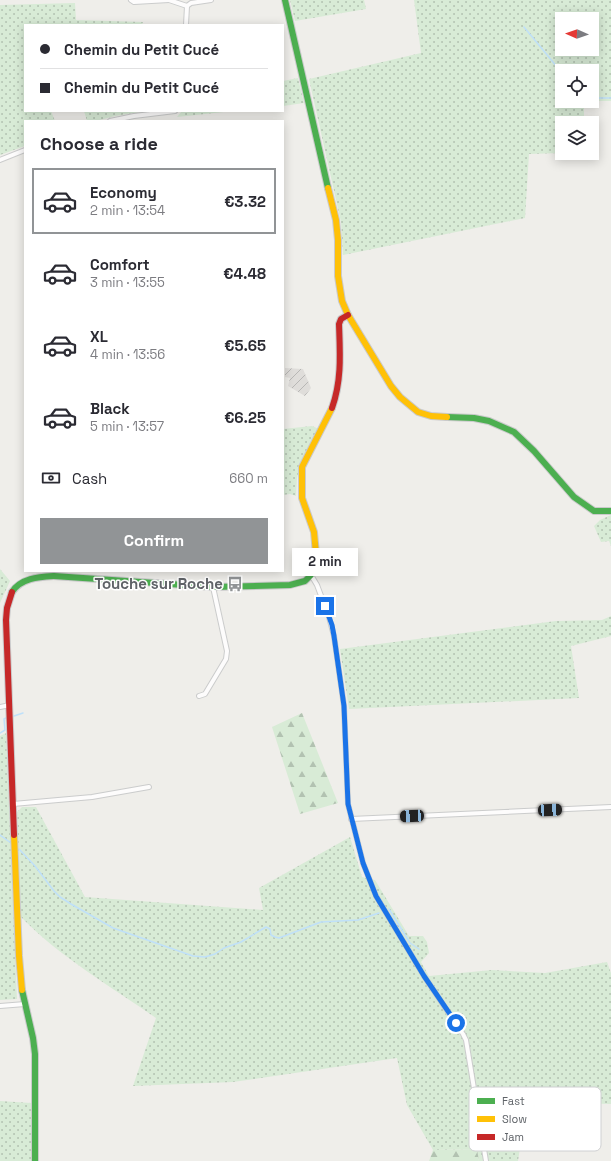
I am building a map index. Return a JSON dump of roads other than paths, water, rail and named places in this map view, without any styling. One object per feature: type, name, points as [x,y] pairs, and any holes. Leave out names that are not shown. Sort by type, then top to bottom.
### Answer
[{"type":"street","points":[[131,0],[134,2],[169,0],[187,6]]},
{"type":"street","points":[[187,6],[191,3],[211,0]]},
{"type":"street","points":[[284,0],[336,220],[339,289],[342,301],[348,315],[391,386],[400,398],[418,412],[431,416],[489,420],[514,432],[529,446],[574,497],[594,511],[611,511]]},
{"type":"street","points":[[186,24],[187,6]]},
{"type":"street","points":[[115,120],[167,112]]},
{"type":"street","points":[[0,160],[24,150]]},
{"type":"street","points":[[35,1161],[35,1054],[33,1038],[21,985],[19,956],[6,620],[7,604],[13,590],[19,584],[36,577],[71,576],[213,587],[290,585],[305,581],[311,575],[315,565],[314,532],[302,498],[302,467],[330,412],[336,396],[340,372],[339,324],[341,319],[348,315]]},
{"type":"street","points":[[311,575],[317,585],[329,617],[334,636],[344,706],[348,804],[363,863],[376,896],[424,976],[466,1040],[474,1087]]},
{"type":"street","points":[[199,696],[205,694],[226,659],[227,651],[213,587]]},
{"type":"street","points":[[0,707],[10,705]]},
{"type":"street","points":[[13,804],[92,797],[149,787]]},
{"type":"street","points":[[351,819],[611,807]]},
{"type":"street","points":[[0,1006],[25,1004]]},
{"type":"street","points":[[484,1151],[486,1161]]},
{"type":"waterway","points":[[524,27],[555,65]]},
{"type":"waterway","points":[[599,98],[611,98]]},
{"type":"waterway","points":[[14,716],[23,713]]},
{"type":"waterway","points":[[0,733],[5,730],[4,719],[6,718]]},
{"type":"waterway","points":[[0,835],[11,843]]},
{"type":"waterway","points":[[19,849],[35,866],[54,891],[71,904],[113,928],[193,956],[205,957],[215,954],[224,948],[241,942],[266,927],[270,929],[271,935],[279,938],[321,922],[358,920],[379,913]]},
{"type":"waterway","points":[[389,909],[410,943],[419,949]]},
{"type":"place","name":"Touche sur Roche","points":[[235,584]]}]
